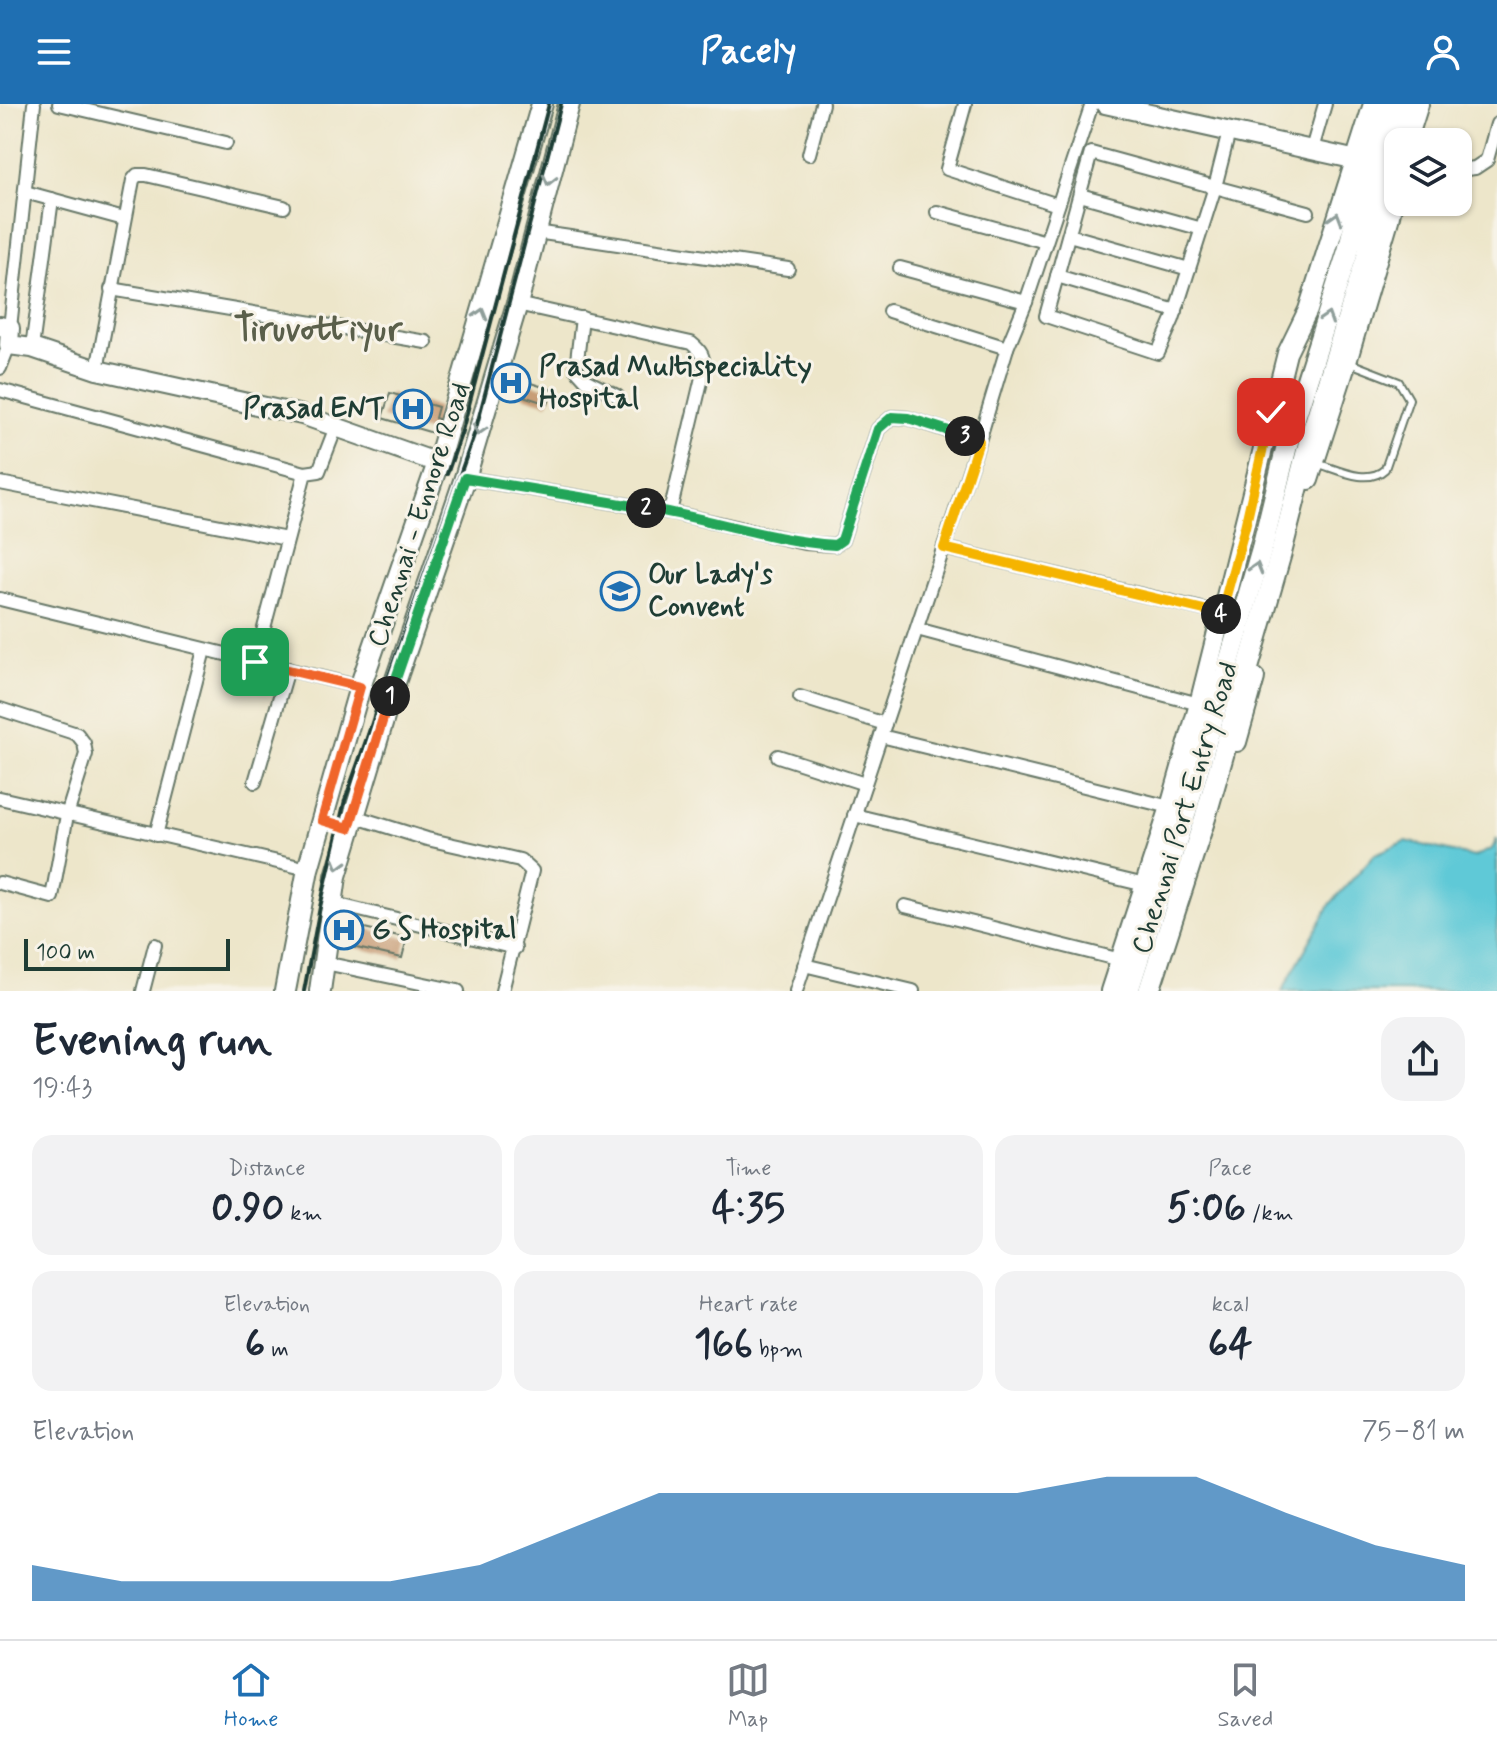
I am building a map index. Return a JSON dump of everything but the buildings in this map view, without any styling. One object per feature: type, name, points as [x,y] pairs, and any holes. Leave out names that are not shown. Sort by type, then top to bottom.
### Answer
[{"type":"main road","name":"Chennai - Ennore Road","points":[[285,991],[308,869],[360,687],[438,463],[542,104]]},
{"type":"main road","name":"Chennai - Ennore Road","points":[[320,991],[331,903],[351,822],[465,478],[517,304],[569,104]]},
{"type":"main road","points":[[1149,991],[1205,818],[1309,461],[1342,360],[1367,257],[1389,104]]},
{"type":"main road","points":[[1128,991],[1186,811],[1262,548],[1290,433],[1348,251],[1407,104]]},
{"type":"main road","points":[[322,820],[351,822]]},
{"type":"street","points":[[0,368],[34,104]]},
{"type":"street","points":[[59,104],[226,143]]},
{"type":"street","points":[[809,154],[822,104]]},
{"type":"street","points":[[965,104],[947,169],[1058,205]]},
{"type":"street","points":[[796,991],[944,548],[1007,348],[1026,302],[1092,104]]},
{"type":"street","points":[[1105,104],[1126,106],[1382,165]]},
{"type":"street","points":[[1312,149],[1325,104]]},
{"type":"street","points":[[1110,991],[1170,807],[1199,704],[1287,353],[1382,165],[1373,104]]},
{"type":"street","points":[[1411,128],[1419,104]]},
{"type":"street","points":[[1472,168],[1487,160],[1497,124]]},
{"type":"street","points":[[1229,132],[1215,187],[1176,311],[1158,353],[1046,316],[1091,153],[1215,187],[1308,212]]},
{"type":"street","points":[[97,370],[124,219],[133,180],[137,175],[284,207]]},
{"type":"street","points":[[25,192],[124,219]]},
{"type":"street","points":[[1080,195],[1202,229]]},
{"type":"street","points":[[32,348],[52,199]]},
{"type":"street","points":[[937,212],[1046,242]]},
{"type":"street","points":[[536,232],[788,269]]},
{"type":"street","points":[[1069,235],[1189,269]]},
{"type":"street","points":[[900,268],[1026,302]]},
{"type":"street","points":[[1057,276],[1176,311]]},
{"type":"street","points":[[111,289],[426,342]]},
{"type":"street","points":[[517,304],[691,343],[704,358],[670,512]]},
{"type":"street","points":[[889,311],[1007,348]]},
{"type":"street","points":[[582,318],[576,369],[587,381],[617,396]]},
{"type":"street","points":[[6,333],[32,348],[97,370],[302,415],[438,463]]},
{"type":"street","points":[[0,390],[305,473],[319,471],[336,427]]},
{"type":"street","points":[[465,478],[670,512],[804,543],[835,545],[842,540],[878,429],[892,417],[908,418],[979,441]]},
{"type":"street","name":"Chennai Port Entry Road","points":[[1159,991],[1246,712],[1309,461]]},
{"type":"street","points":[[255,662],[305,473]]},
{"type":"street","points":[[0,483],[287,539]]},
{"type":"street","points":[[944,548],[1223,614]]},
{"type":"street","points":[[0,599],[360,687]]},
{"type":"street","points":[[917,629],[1199,704]]},
{"type":"street","points":[[156,835],[204,650]]},
{"type":"street","points":[[255,782],[288,669]]},
{"type":"street","points":[[800,697],[883,730],[1170,807]]},
{"type":"street","points":[[0,709],[77,734],[84,743],[86,754],[67,815],[52,897],[0,883]]},
{"type":"street","points":[[778,756],[865,784]]},
{"type":"street","points":[[0,798],[308,869]]},
{"type":"street","points":[[854,815],[1145,885]]},
{"type":"street","points":[[351,822],[520,860],[532,871],[502,991]]},
{"type":"street","points":[[331,903],[515,948]]},
{"type":"street","points":[[905,906],[1121,960]]},
{"type":"street","points":[[143,991],[155,945]]},
{"type":"street","points":[[325,963],[458,991]]},
{"type":"street","points":[[804,965],[913,991]]},
{"type":"lane","points":[[1309,461],[1366,478],[1377,477],[1385,469],[1409,399],[1399,382],[1342,360]]},
{"type":"water","points":[[1497,839],[1497,991],[1282,991],[1331,903],[1375,854],[1406,841],[1474,857],[1492,849]]},
{"type":"railway","points":[[447,474],[462,431],[549,104]]},
{"type":"railway","points":[[304,991],[345,800],[475,432],[561,104]]},
{"type":"place","name":"Prasad Multispeciality Hospital","points":[[511,383]]},
{"type":"place","name":"Prasad ENT","points":[[413,409]]},
{"type":"place","name":"Our Lady's Convent","points":[[620,591]]},
{"type":"place","name":"G S Hospital","points":[[344,930]]},
{"type":"district","name":"Tiruvottiyur","points":[[318,330]]},
{"type":"route","points":[[255,662],[360,687],[322,820],[349,828],[465,478],[702,518],[804,543],[835,545],[842,540],[878,429],[892,417],[908,418],[979,441],[944,548],[1223,614],[1271,412]]}]
